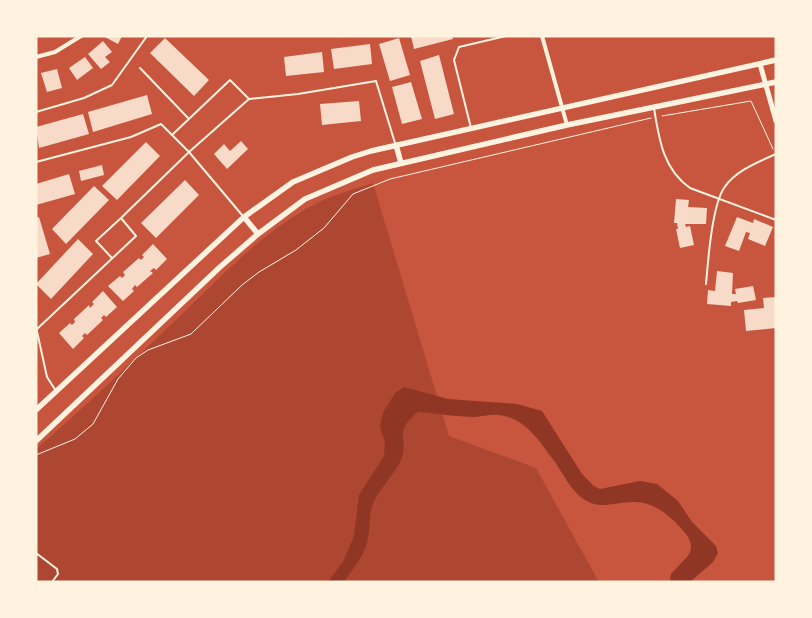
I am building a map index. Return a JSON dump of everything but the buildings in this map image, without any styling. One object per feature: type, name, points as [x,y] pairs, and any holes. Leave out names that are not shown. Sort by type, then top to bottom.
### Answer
[{"type":"main road","points":[[36,410],[244,217],[293,182],[352,157],[396,145],[776,60]]},
{"type":"main road","points":[[36,441],[258,234],[305,199],[373,170],[401,163],[567,125],[776,82]]},
{"type":"main road","points":[[396,145],[401,163]]},
{"type":"main road","points":[[244,217],[258,234]]},
{"type":"street","points":[[36,57],[55,52],[80,36]]},
{"type":"street","points":[[542,36],[567,125]]},
{"type":"street","points":[[760,64],[776,121]]},
{"type":"lane","points":[[36,112],[84,98],[112,85],[147,36]]},
{"type":"lane","points":[[471,128],[454,60],[459,47],[506,36]]},
{"type":"lane","points":[[140,68],[189,119]]},
{"type":"lane","points":[[172,135],[230,80],[249,100]]},
{"type":"lane","points":[[112,258],[96,241],[189,152],[249,100],[376,81],[396,145]]},
{"type":"lane","points":[[654,108],[664,153],[671,171],[690,188],[776,220]]},
{"type":"lane","points":[[36,162],[131,137],[161,124],[189,152],[244,217]]},
{"type":"lane","points":[[706,284],[709,250],[719,199],[724,188],[736,175],[776,154]]},
{"type":"lane","points":[[56,391],[47,377],[36,328],[136,236],[121,218]]},
{"type":"lane","points":[[36,553],[57,569],[58,574],[52,582]]},
{"type":"path","points":[[36,455],[66,444],[83,433],[100,415],[118,379],[136,358],[148,350],[181,339],[201,327],[242,286],[309,241],[358,190],[390,179],[656,117],[751,101],[776,154]]},
{"type":"shaded area","points":[[373,183],[449,436],[536,468],[599,582],[36,582],[36,449],[108,384],[239,259],[271,232],[314,205],[339,194]]},
{"type":"shaded area","points":[[404,387],[448,399],[517,404],[542,411],[582,474],[594,486],[600,489],[640,481],[657,484],[678,501],[692,522],[716,546],[718,553],[713,562],[690,582],[670,582],[671,574],[690,553],[691,548],[687,536],[681,528],[659,509],[640,502],[597,505],[585,500],[571,486],[530,430],[515,420],[498,415],[468,417],[418,412],[410,419],[403,431],[404,448],[400,462],[374,501],[368,537],[363,552],[344,582],[328,582],[344,560],[354,536],[359,495],[384,456],[385,443],[380,427],[383,413],[395,393]]}]
